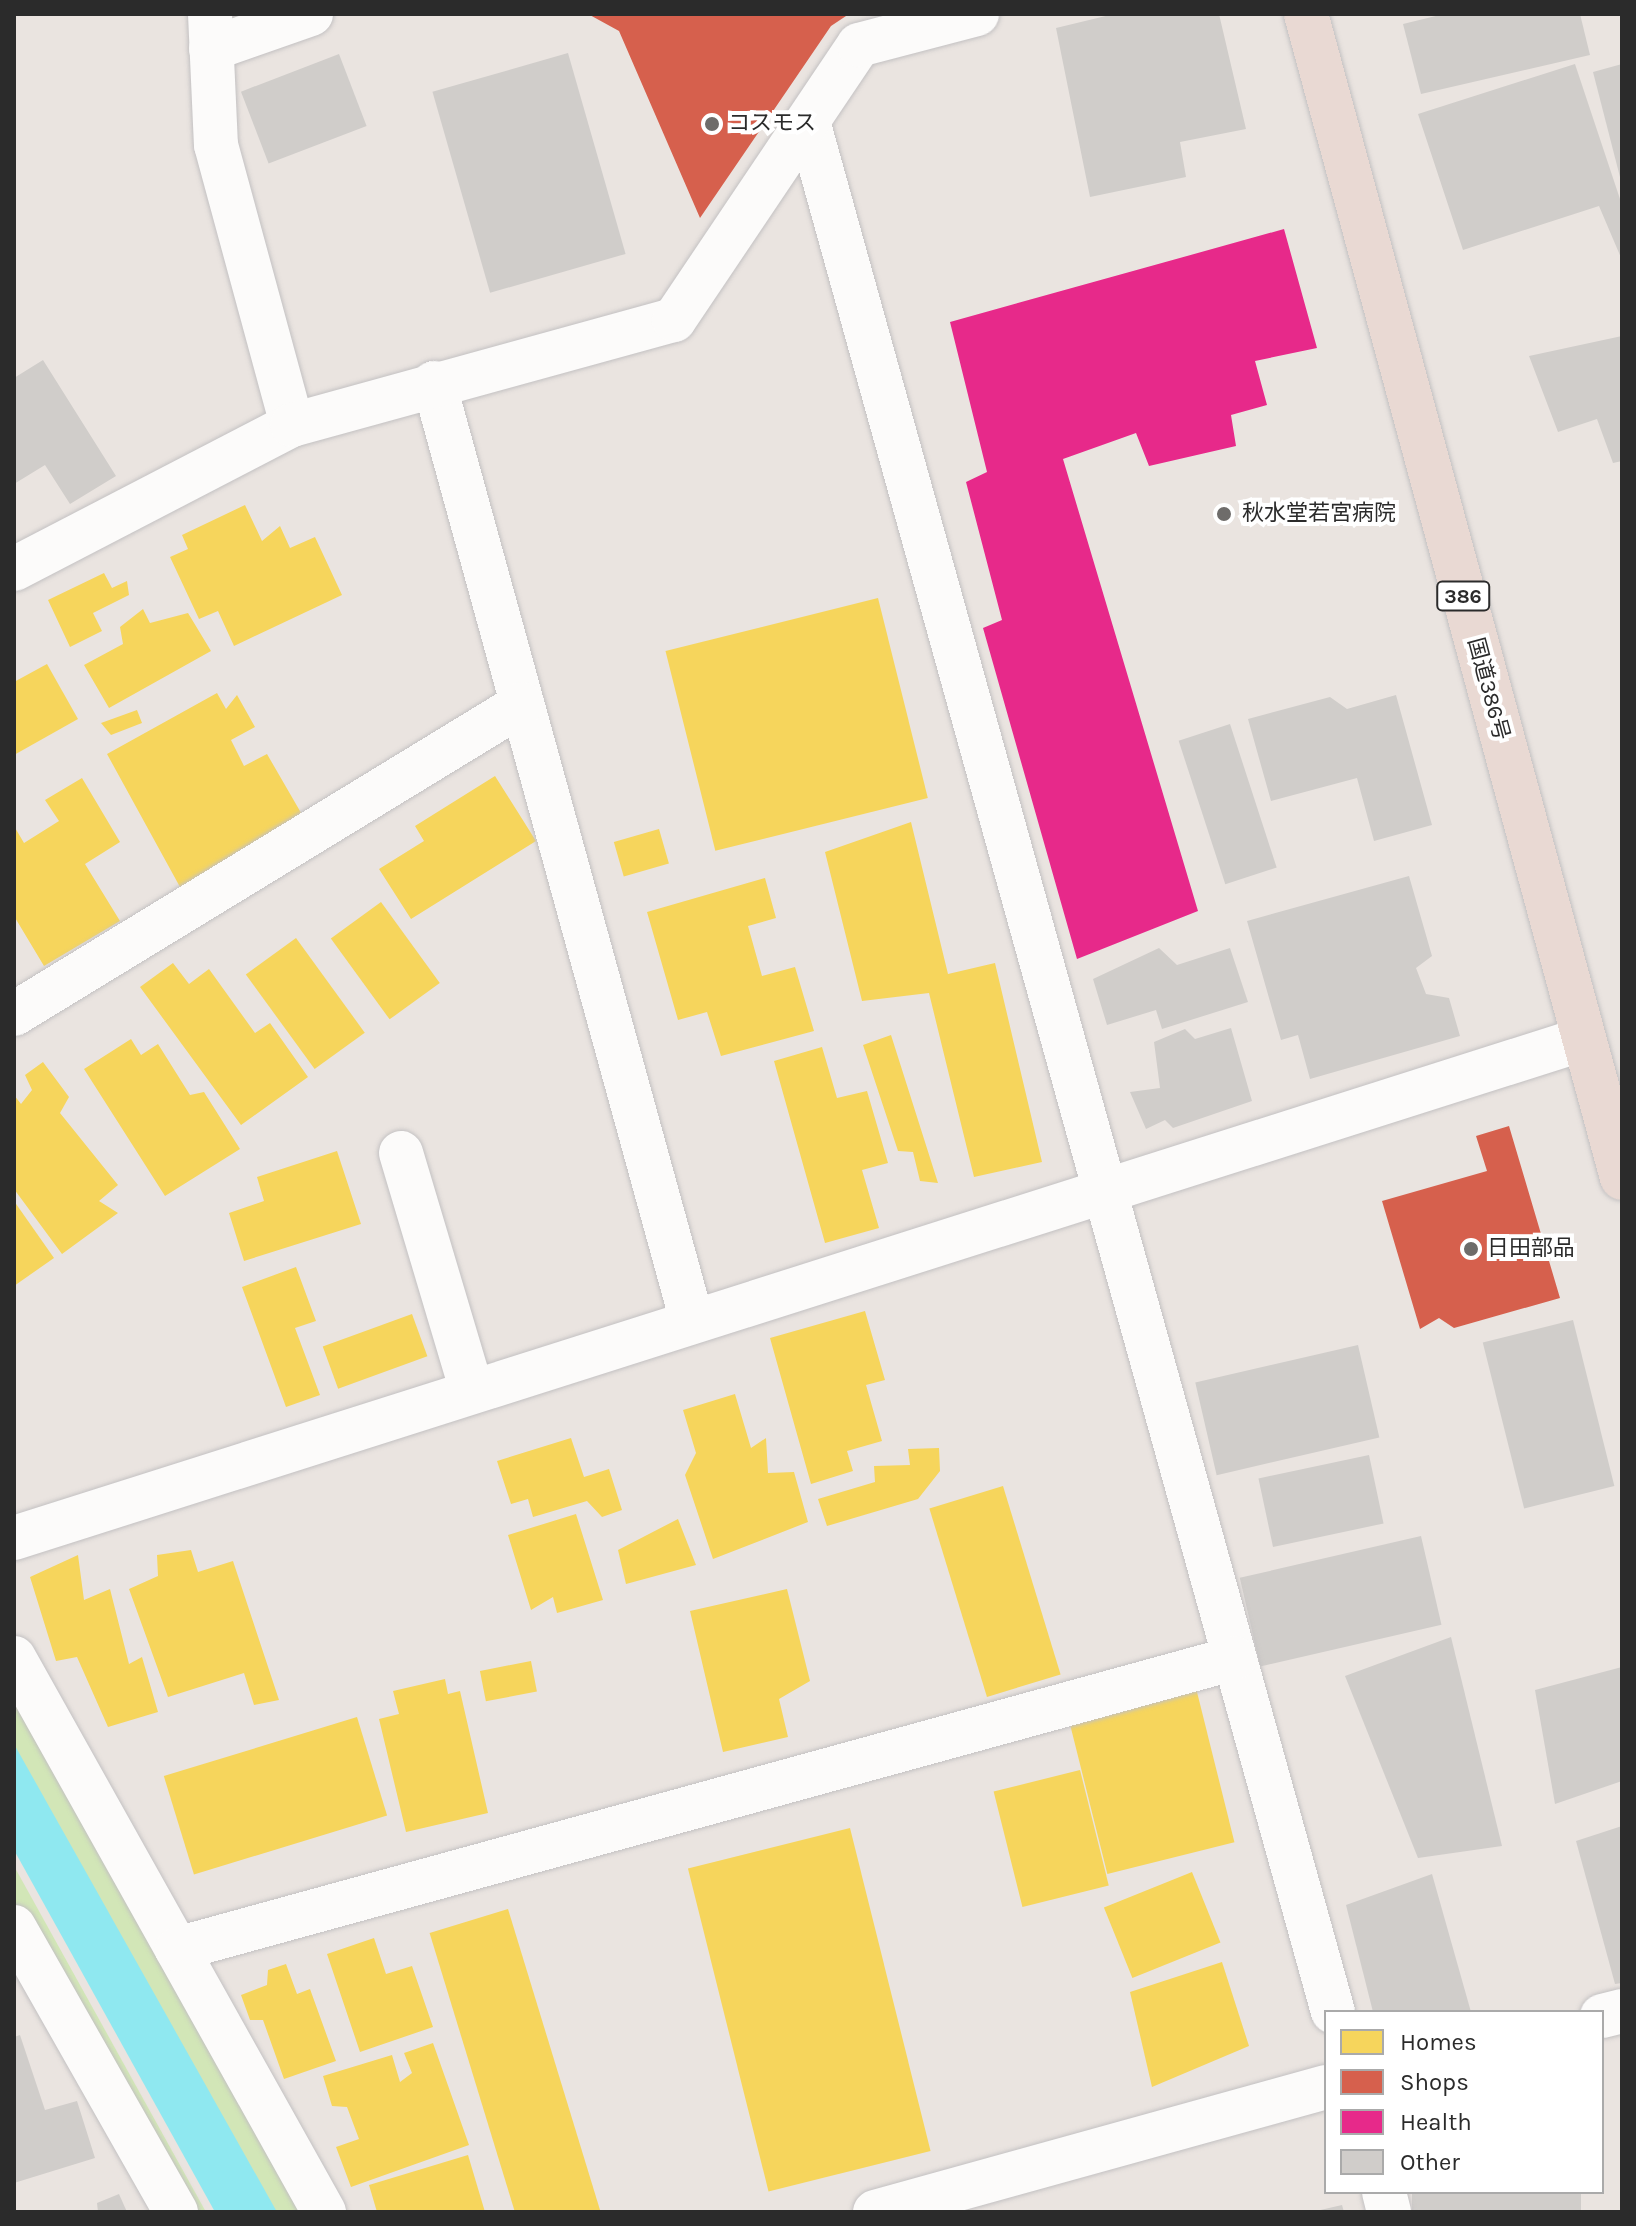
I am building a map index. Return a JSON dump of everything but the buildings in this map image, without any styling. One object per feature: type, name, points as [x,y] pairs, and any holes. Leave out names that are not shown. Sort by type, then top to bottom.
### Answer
[{"type":"highway","name":"国道386号","points":[[1306,14],[1622,1178]]},
{"type":"street","points":[[292,425],[216,145],[210,32],[311,14]]},
{"type":"street","points":[[14,568],[292,425],[434,383],[674,320],[809,125],[859,45],[977,14]]},
{"type":"street","points":[[809,125],[1332,2010]]},
{"type":"street","points":[[434,383],[692,1321]]},
{"type":"street","points":[[14,1014],[522,704]]},
{"type":"street","points":[[14,1538],[1583,1039]]},
{"type":"street","points":[[401,1153],[472,1391]]},
{"type":"street","points":[[14,1658],[324,2212]]},
{"type":"street","points":[[177,1949],[1235,1658]]},
{"type":"street","points":[[14,1927],[28,1982],[176,2212]]},
{"type":"street","points":[[875,2212],[946,2203],[1324,2088]]},
{"type":"green space","points":[[14,1688],[316,2210],[266,2212],[14,1776]]},
{"type":"green space","points":[[14,1866],[206,2212],[186,2212],[14,1905]]},
{"type":"water","points":[[14,1744],[277,2212],[215,2212],[14,1850]]},
{"type":"place","name":"コスモス","points":[[712,124]]},
{"type":"place","name":"秋水堂若宮病院","points":[[1224,514]]},
{"type":"place","name":"日田部品","points":[[1471,1249]]}]
